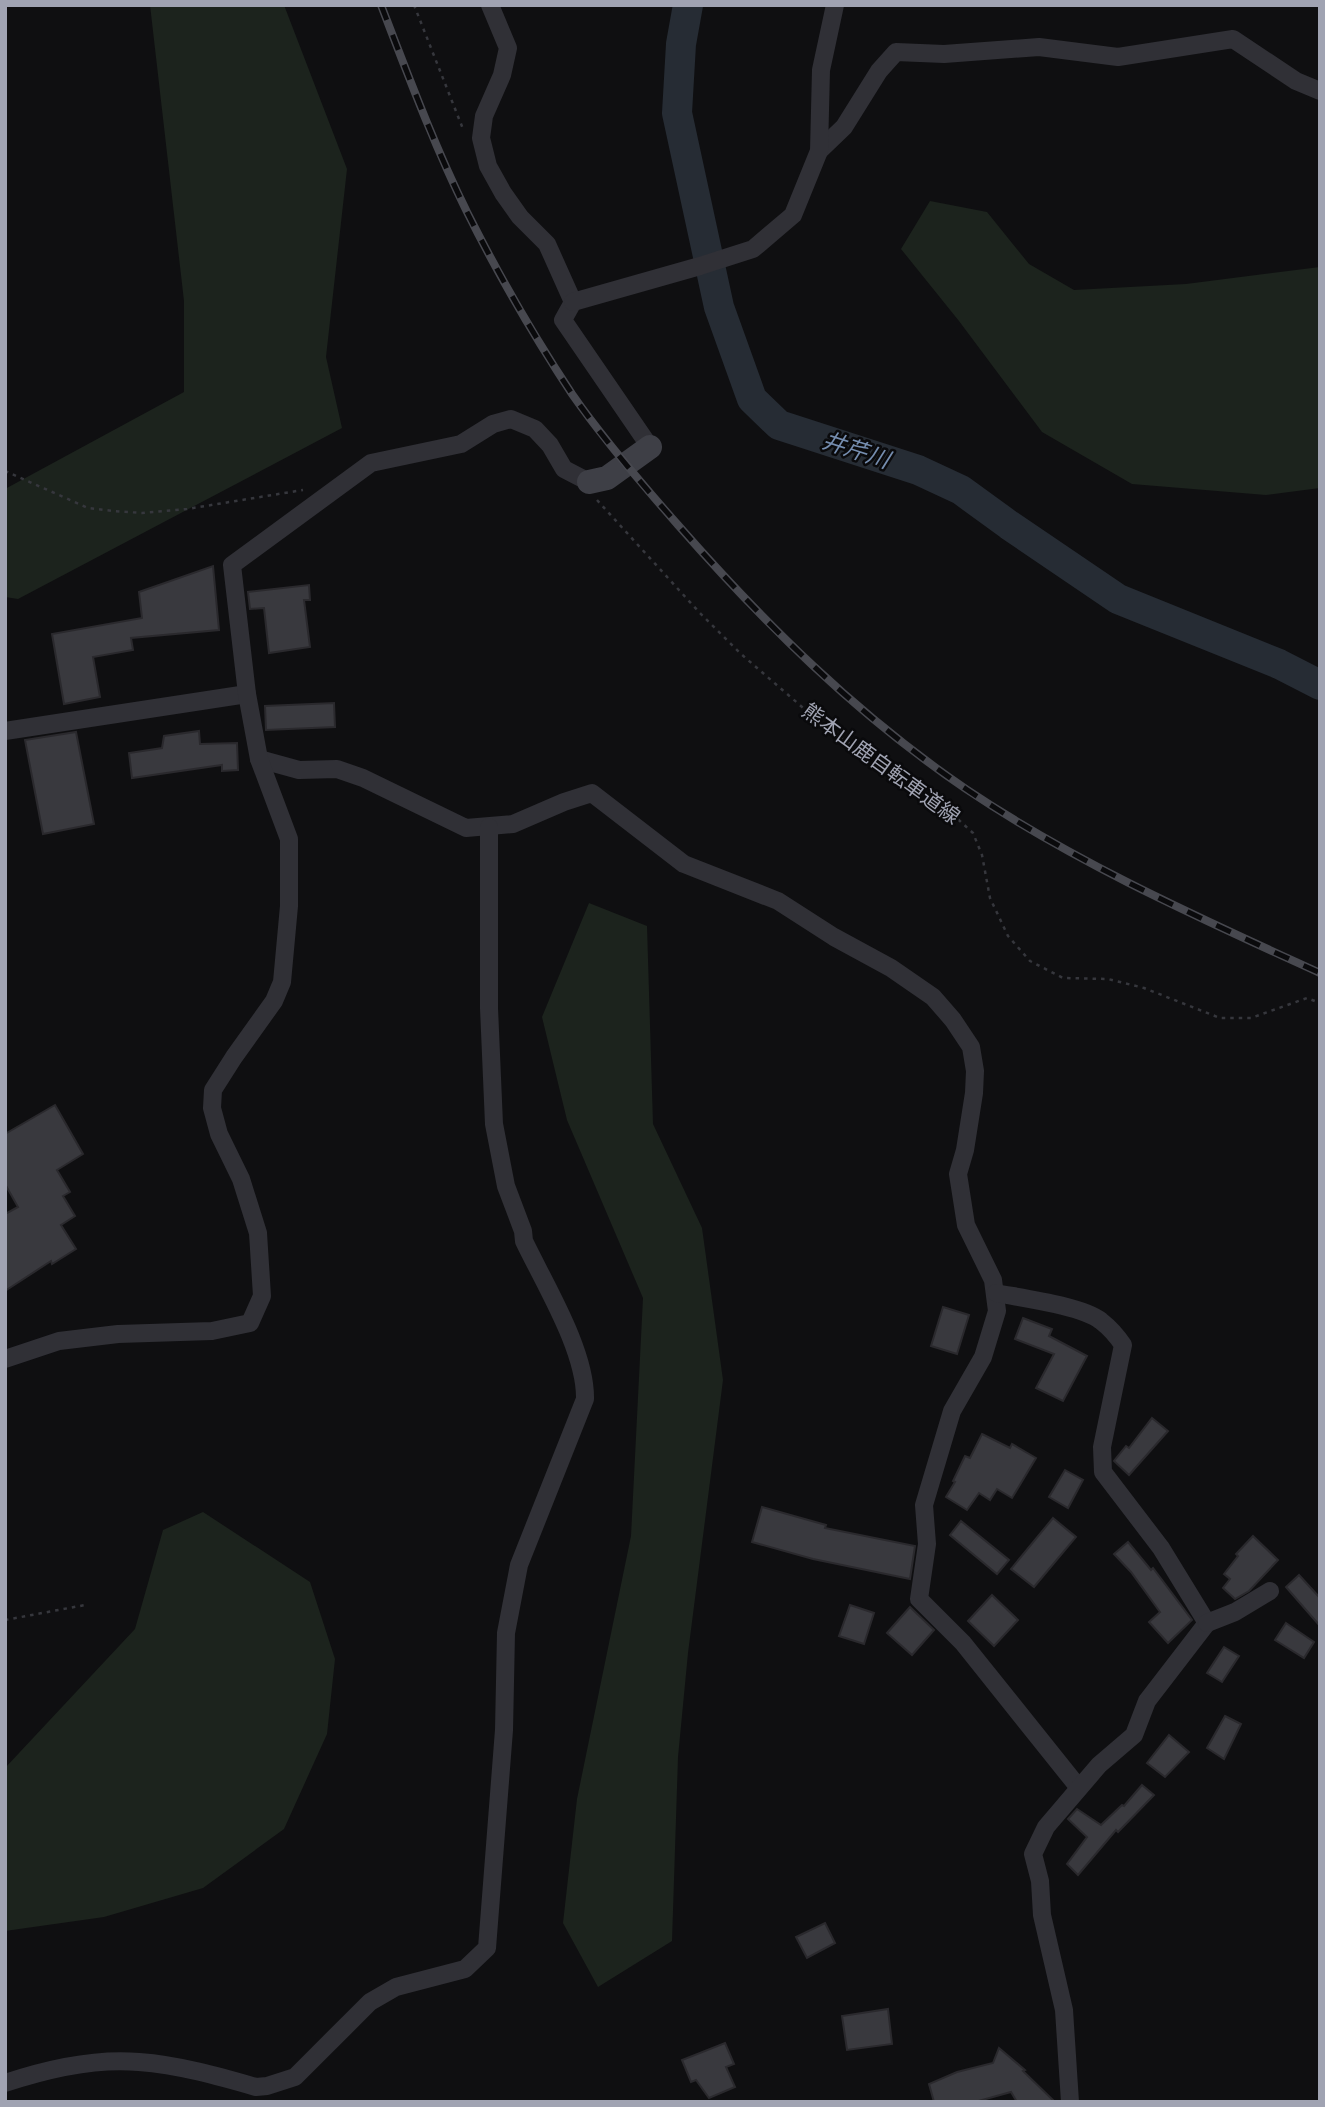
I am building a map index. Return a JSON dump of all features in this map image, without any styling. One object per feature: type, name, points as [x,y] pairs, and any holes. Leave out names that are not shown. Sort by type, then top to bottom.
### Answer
[{"type":"main road","points":[[589,482],[607,478],[650,447]]},
{"type":"street","points":[[490,5],[508,48],[502,75],[484,116],[481,138],[488,166],[520,217],[547,244],[573,302]]},
{"type":"street","points":[[650,447],[563,320],[573,302],[700,267],[752,249],[793,215],[819,151],[821,70],[835,5]]},
{"type":"street","points":[[819,151],[844,127],[879,71],[896,52],[944,54],[1040,47],[1118,57],[1233,39],[1296,81],[1320,91]]},
{"type":"street","points":[[5,1359],[60,1341],[118,1335],[212,1331],[250,1323],[262,1296],[258,1233],[242,1179],[219,1134],[212,1108],[213,1090],[274,1001],[282,982],[289,906],[289,839],[259,759],[247,694],[232,565],[371,463],[461,444],[493,424],[511,419],[535,429],[550,444],[564,469],[589,482]]},
{"type":"street","points":[[5,731],[247,694]]},
{"type":"street","points":[[259,759],[299,770],[337,769],[363,778],[466,828],[513,824],[592,793],[684,864],[778,901],[891,968],[933,997],[953,1020],[971,1047],[975,1071],[965,1150],[958,1174],[966,1225],[993,1280],[997,1311],[983,1357],[952,1411],[924,1505],[927,1544],[919,1599],[963,1643],[1079,1788]]},
{"type":"street","points":[[5,2083],[35,2073],[96,2063],[139,2062],[191,2069],[256,2087],[267,2086],[295,2077],[370,2002],[396,1987],[466,1969],[487,1948],[504,1730],[506,1633],[519,1565],[585,1399],[585,1380],[569,1335],[524,1241],[523,1231],[506,1186],[497,1136],[489,1008],[489,827]]},
{"type":"street","points":[[996,1293],[1077,1309],[1100,1319],[1123,1345],[1102,1447],[1103,1472],[1161,1548],[1207,1623]]},
{"type":"street","points":[[1070,2102],[1064,2010],[1042,1915],[1040,1881],[1033,1854],[1046,1827],[1079,1788],[1099,1765],[1134,1735],[1147,1700],[1207,1623],[1236,1612],[1270,1591]]},
{"type":"path","points":[[5,471],[88,508],[122,512],[187,509],[267,495],[297,493],[310,488]]},
{"type":"path","name":"熊本山鹿自転車道線","points":[[589,482],[598,502],[741,654],[824,726],[950,812],[973,833],[982,855],[990,898],[1008,936],[1030,961],[1063,978],[1108,979],[1144,988],[1220,1018],[1251,1017],[1307,998],[1320,1003]]},
{"type":"path","points":[[5,1620],[85,1605]]},
{"type":"shaded area","points":[[150,5],[284,5],[347,169],[326,357],[342,428],[18,599],[5,597],[5,489],[184,392],[184,301]]},
{"type":"shaded area","points":[[930,201],[987,212],[1029,264],[1074,290],[1186,284],[1320,267],[1320,488],[1266,495],[1132,484],[1042,432],[901,249]]},
{"type":"shaded area","points":[[589,903],[647,926],[653,1124],[702,1228],[723,1380],[688,1653],[678,1757],[672,1941],[598,1987],[563,1923],[577,1799],[631,1536],[643,1298],[567,1120],[542,1017]]},
{"type":"shaded area","points":[[203,1512],[310,1582],[335,1659],[327,1734],[284,1829],[203,1888],[104,1917],[5,1931],[5,1768],[135,1629],[163,1530]]},
{"type":"building","points":[[213,566],[219,630],[131,638],[133,650],[93,657],[100,697],[64,704],[52,634],[142,618],[139,592]]},
{"type":"building","points":[[309,585],[310,600],[304,600],[310,647],[269,653],[264,608],[250,609],[248,592]]},
{"type":"building","points":[[334,703],[335,727],[266,730],[265,706]]},
{"type":"building","points":[[199,731],[200,744],[237,743],[238,770],[222,771],[222,765],[132,778],[129,753],[162,748],[164,736]]},
{"type":"building","points":[[76,732],[94,824],[43,834],[25,740]]},
{"type":"building","points":[[55,1105],[83,1154],[57,1170],[70,1192],[63,1196],[75,1216],[61,1225],[76,1249],[52,1264],[51,1261],[5,1291],[5,1214],[18,1207],[5,1184],[5,1134]]},
{"type":"building","points":[[943,1307],[969,1315],[957,1354],[931,1346]]},
{"type":"building","points":[[1023,1318],[1052,1329],[1049,1336],[1087,1356],[1063,1401],[1036,1388],[1054,1354],[1015,1339]]},
{"type":"building","points":[[1152,1418],[1168,1431],[1129,1475],[1114,1461],[1126,1446],[1129,1448]]},
{"type":"building","points":[[982,1434],[1010,1448],[1012,1444],[1036,1458],[1012,1498],[997,1489],[990,1500],[979,1493],[967,1510],[946,1497],[965,1456],[970,1458]]},
{"type":"building","points":[[1065,1470],[1083,1480],[1068,1508],[1049,1497]]},
{"type":"building","points":[[762,1507],[826,1525],[825,1528],[915,1546],[910,1579],[813,1559],[752,1542]]},
{"type":"building","points":[[1053,1518],[1076,1537],[1034,1587],[1011,1569]]},
{"type":"building","points":[[961,1521],[1009,1560],[997,1574],[950,1535]]},
{"type":"building","points":[[1253,1536],[1278,1560],[1249,1591],[1235,1599],[1223,1588],[1230,1579],[1224,1574],[1238,1556],[1236,1554]]},
{"type":"building","points":[[1128,1542],[1151,1570],[1153,1568],[1192,1620],[1168,1643],[1149,1622],[1160,1612],[1131,1572],[1114,1554]]},
{"type":"building","points":[[1299,1575],[1320,1598],[1320,1626],[1286,1587]]},
{"type":"building","points":[[992,1595],[1018,1620],[994,1646],[968,1621]]},
{"type":"building","points":[[850,1605],[874,1613],[864,1644],[839,1636]]},
{"type":"building","points":[[910,1607],[934,1630],[912,1655],[887,1633]]},
{"type":"building","points":[[1286,1623],[1314,1642],[1304,1658],[1275,1640]]},
{"type":"building","points":[[1224,1647],[1239,1656],[1222,1682],[1207,1673]]},
{"type":"building","points":[[1225,1716],[1241,1724],[1224,1759],[1207,1748]]},
{"type":"building","points":[[1169,1735],[1189,1752],[1165,1777],[1147,1763]]},
{"type":"building","points":[[1142,1785],[1154,1795],[1118,1832],[1116,1830],[1078,1875],[1067,1864],[1087,1837],[1068,1819],[1077,1809],[1101,1825],[1124,1806]]},
{"type":"building","points":[[825,1923],[835,1943],[807,1958],[796,1937]]},
{"type":"building","points":[[888,2009],[892,2044],[847,2050],[842,2016]]},
{"type":"building","points":[[725,2043],[734,2064],[726,2067],[735,2087],[709,2098],[696,2080],[691,2082],[682,2060]]},
{"type":"building","points":[[999,2048],[1025,2070],[1023,2071],[1055,2102],[1017,2102],[1011,2092],[975,2102],[934,2102],[929,2084],[957,2072],[993,2063]]},
{"type":"waterway","name":"井芹川","points":[[688,5],[681,44],[677,113],[719,307],[752,399],[779,425],[918,470],[961,490],[1118,599],[1279,664],[1320,685]]},
{"type":"railway","points":[[381,5],[455,187],[491,258],[544,350],[572,394],[623,461],[744,597],[850,699],[966,789],[1095,865],[1320,973]]}]
